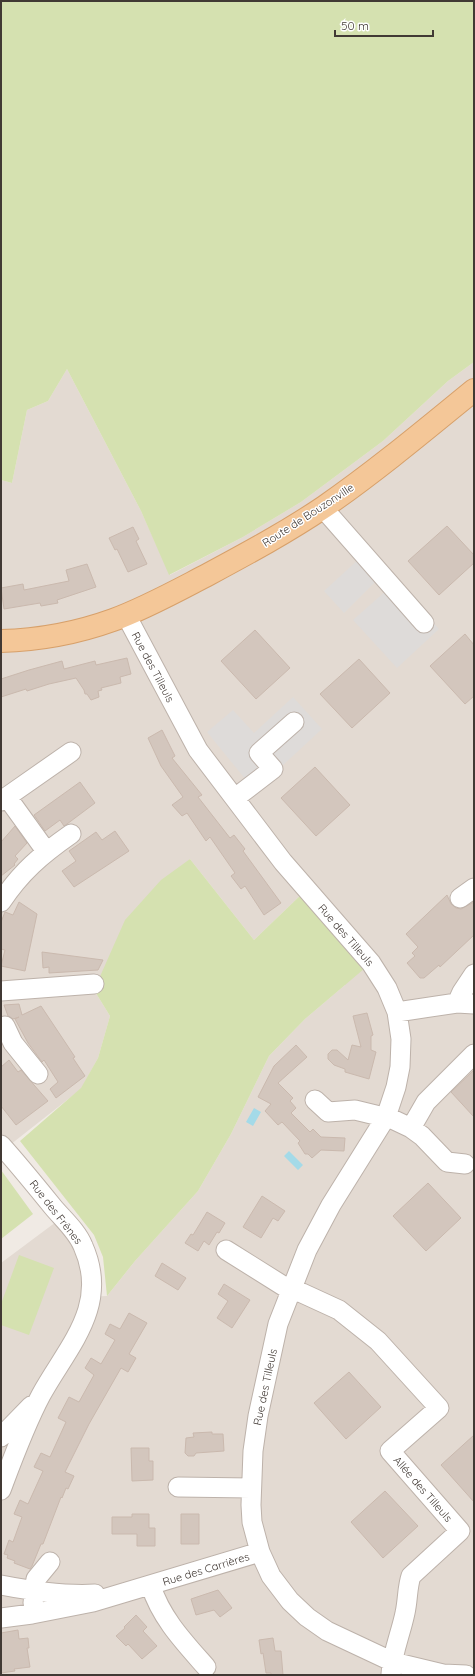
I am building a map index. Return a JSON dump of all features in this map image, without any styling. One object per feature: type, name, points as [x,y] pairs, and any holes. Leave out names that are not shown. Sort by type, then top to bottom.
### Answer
[{"type":"main road","name":"Route de Bouzonville","points":[[1,641],[37,639],[93,627],[126,614],[255,549],[323,508],[393,457],[474,390]]},
{"type":"street","points":[[323,508],[424,622]]},
{"type":"street","name":"Rue des Tilleuls","points":[[126,614],[198,750],[292,873],[371,963],[387,988],[397,1012],[401,1039],[400,1067],[386,1117],[331,1205],[306,1250],[278,1324],[259,1409],[253,1451],[251,1488],[252,1522],[260,1552],[271,1576],[290,1601],[307,1617],[327,1631],[392,1668],[466,1675]]},
{"type":"street","points":[[235,798],[272,769],[259,753],[294,722]]},
{"type":"street","points":[[46,851],[4,799],[71,752]]},
{"type":"street","points":[[1,902],[19,876],[46,851],[71,834]]},
{"type":"street","points":[[397,1012],[465,1004],[462,992],[474,974]]},
{"type":"street","points":[[1,991],[94,984]]},
{"type":"street","points":[[6,1040],[38,1074]]},
{"type":"street","points":[[411,1128],[426,1102],[474,1054]]},
{"type":"street","points":[[315,1100],[328,1112],[355,1110],[386,1117],[411,1128],[422,1136],[447,1162],[465,1164]]},
{"type":"street","name":"Rue des Frênes","points":[[1,1145],[72,1229],[83,1245],[90,1271],[92,1288],[90,1305],[79,1334],[41,1395],[9,1437],[1,1490]]},
{"type":"street","points":[[226,1250],[285,1287],[291,1289]]},
{"type":"street","name":"Allée des Tilleuls","points":[[291,1289],[339,1310],[378,1341],[438,1408],[390,1451],[460,1531],[411,1576],[408,1585],[405,1612],[392,1668]]},
{"type":"street","points":[[178,1487],[251,1488]]},
{"type":"street","name":"Rue des Carrières","points":[[1,1618],[32,1614],[93,1602],[151,1586],[260,1552]]},
{"type":"street","points":[[32,1614],[36,1579],[50,1562]]},
{"type":"street","name":"Rue des Carrières","points":[[1,1585],[34,1591],[82,1595],[123,1593]]},
{"type":"street","name":"Rue des Carrières","points":[[151,1586],[163,1614],[174,1630],[206,1667]]},
{"type":"shaded area","points":[[474,362],[474,1675],[1,1675],[1,1263],[56,1222],[66,1232],[80,1265],[83,1297],[107,1296],[135,1261],[198,1191],[231,1134],[269,1056],[305,1019],[345,985],[306,890],[254,940],[190,859],[94,990],[110,1016],[98,1058],[81,1089],[1,1152],[1,480],[12,483],[27,410],[48,401],[67,369],[141,511],[170,575],[243,537],[301,502],[383,441],[448,381]]},
{"type":"shaded area","points":[[360,558],[379,578],[344,613],[324,591]]},
{"type":"shaded area","points":[[396,582],[439,629],[397,668],[353,620]]},
{"type":"shaded area","points":[[293,697],[322,729],[255,791],[207,732],[233,710],[254,733]]},
{"type":"green space","points":[[1,1],[474,1],[474,362],[448,381],[383,441],[301,502],[243,537],[169,575],[141,511],[67,369],[48,401],[27,410],[12,483],[1,480]]},
{"type":"green space","points":[[190,859],[254,940],[306,890],[371,963],[305,1019],[269,1056],[231,1134],[198,1191],[135,1261],[107,1296],[103,1257],[94,1235],[20,1141],[81,1088],[98,1058],[110,1016],[94,990],[125,920],[161,880]]},
{"type":"green space","points":[[1,1170],[33,1214],[1,1239]]},
{"type":"green space","points":[[19,1255],[54,1268],[29,1335],[1,1325],[1,1304]]},
{"type":"water","points":[[254,1108],[261,1112],[253,1126],[246,1122]]},
{"type":"water","points":[[289,1151],[303,1165],[298,1170],[284,1156]]},
{"type":"building","points":[[447,526],[474,555],[474,563],[439,595],[408,561]]},
{"type":"building","points":[[133,527],[139,539],[136,541],[147,564],[128,572],[117,549],[115,550],[109,538]]},
{"type":"building","points":[[87,564],[96,587],[57,600],[58,603],[41,606],[40,603],[4,609],[1,588],[23,584],[24,590],[69,581],[66,570]]},
{"type":"building","points":[[255,630],[290,668],[256,699],[221,661]]},
{"type":"building","points":[[465,634],[474,645],[474,696],[465,704],[430,666]]},
{"type":"building","points":[[127,658],[131,674],[120,677],[121,683],[101,688],[102,690],[98,691],[99,697],[91,700],[87,694],[85,694],[76,678],[27,691],[26,689],[1,697],[1,679],[29,670],[62,661],[64,669],[95,661],[96,665]]},
{"type":"building","points":[[359,659],[390,693],[352,728],[320,694]]},
{"type":"building","points":[[162,730],[175,756],[172,758],[202,795],[198,797],[230,838],[234,835],[245,849],[243,851],[281,903],[264,915],[245,886],[241,889],[231,876],[235,873],[210,837],[206,841],[187,813],[182,816],[172,805],[183,797],[161,766],[148,738]]},
{"type":"building","points":[[315,767],[350,805],[316,836],[281,798]]},
{"type":"building","points":[[80,782],[95,803],[64,826],[60,820],[45,831],[34,815]]},
{"type":"building","points":[[15,826],[27,843],[15,856],[18,859],[14,864],[15,865],[1,876],[1,842]]},
{"type":"building","points":[[115,831],[129,851],[74,887],[62,871],[76,861],[69,851],[96,832],[102,840]]},
{"type":"building","points":[[447,895],[451,904],[456,908],[461,909],[474,902],[474,935],[440,967],[439,965],[424,978],[420,978],[407,963],[415,956],[412,953],[418,947],[406,934]]},
{"type":"building","points":[[19,902],[37,914],[25,971],[1,966],[5,950],[1,949],[1,922],[5,912],[13,915]]},
{"type":"building","points":[[42,952],[103,960],[98,970],[49,973],[49,967],[43,968]]},
{"type":"building","points":[[19,1004],[22,1015],[41,1006],[75,1057],[73,1058],[85,1076],[56,1098],[50,1089],[58,1082],[44,1060],[42,1062],[28,1043],[15,1019],[19,1017],[13,1019],[8,1016],[4,1005]]},
{"type":"building","points":[[367,1013],[373,1035],[371,1036],[371,1050],[376,1052],[369,1079],[345,1072],[345,1069],[334,1065],[328,1059],[328,1054],[332,1050],[337,1050],[348,1060],[352,1045],[361,1047],[353,1016]]},
{"type":"building","points":[[296,1045],[307,1057],[278,1083],[293,1098],[290,1101],[296,1108],[291,1113],[310,1132],[313,1129],[321,1137],[345,1138],[344,1151],[321,1150],[312,1158],[308,1154],[305,1154],[298,1143],[300,1141],[282,1122],[278,1125],[265,1111],[271,1104],[258,1097],[274,1066]]},
{"type":"building","points":[[9,1060],[18,1072],[21,1070],[48,1101],[16,1125],[1,1106],[1,1067]]},
{"type":"building","points":[[474,1070],[474,1117],[451,1092]]},
{"type":"building","points":[[428,1183],[461,1218],[426,1251],[393,1216]]},
{"type":"building","points":[[262,1196],[285,1211],[278,1221],[273,1218],[261,1238],[243,1227]]},
{"type":"building","points":[[207,1212],[225,1223],[209,1245],[204,1241],[198,1251],[185,1243],[191,1234],[193,1235]]},
{"type":"building","points":[[162,1263],[186,1278],[178,1290],[155,1276]]},
{"type":"building","points":[[224,1284],[250,1300],[232,1328],[217,1318],[228,1301],[218,1294]]},
{"type":"building","points":[[129,1313],[147,1323],[129,1354],[136,1358],[128,1372],[121,1368],[89,1424],[65,1472],[74,1476],[68,1489],[66,1488],[62,1498],[61,1497],[43,1544],[41,1544],[32,1566],[30,1569],[14,1563],[15,1561],[7,1558],[8,1555],[4,1554],[9,1540],[13,1542],[22,1517],[14,1514],[20,1500],[28,1504],[43,1471],[34,1467],[41,1453],[50,1457],[66,1422],[58,1418],[69,1397],[79,1402],[94,1375],[85,1368],[91,1358],[101,1364],[115,1340],[105,1334],[110,1324],[120,1329]]},
{"type":"building","points":[[349,1372],[381,1407],[346,1439],[314,1403]]},
{"type":"building","points":[[212,1432],[212,1434],[223,1434],[224,1451],[196,1453],[194,1456],[188,1456],[185,1453],[186,1438],[194,1437],[193,1433]]},
{"type":"building","points":[[474,1435],[474,1502],[441,1465]]},
{"type":"building","points":[[131,1448],[149,1448],[149,1461],[153,1461],[153,1480],[132,1481]]},
{"type":"building","points":[[385,1491],[418,1526],[383,1558],[351,1522]]},
{"type":"building","points":[[132,1514],[149,1514],[149,1528],[155,1528],[155,1546],[137,1546],[137,1534],[112,1534],[112,1517],[132,1517]]},
{"type":"building","points":[[181,1514],[199,1514],[199,1544],[181,1544]]},
{"type":"building","points":[[218,1590],[232,1608],[220,1617],[214,1610],[196,1615],[191,1599]]},
{"type":"building","points":[[136,1615],[147,1627],[143,1631],[157,1646],[142,1659],[128,1644],[126,1646],[116,1636]]},
{"type":"building","points":[[18,1630],[19,1639],[28,1638],[29,1648],[27,1648],[30,1667],[14,1669],[15,1671],[1,1673],[1,1633]]},
{"type":"building","points":[[273,1638],[275,1651],[281,1651],[283,1675],[271,1675],[271,1673],[266,1673],[263,1653],[261,1654],[259,1640]]}]
